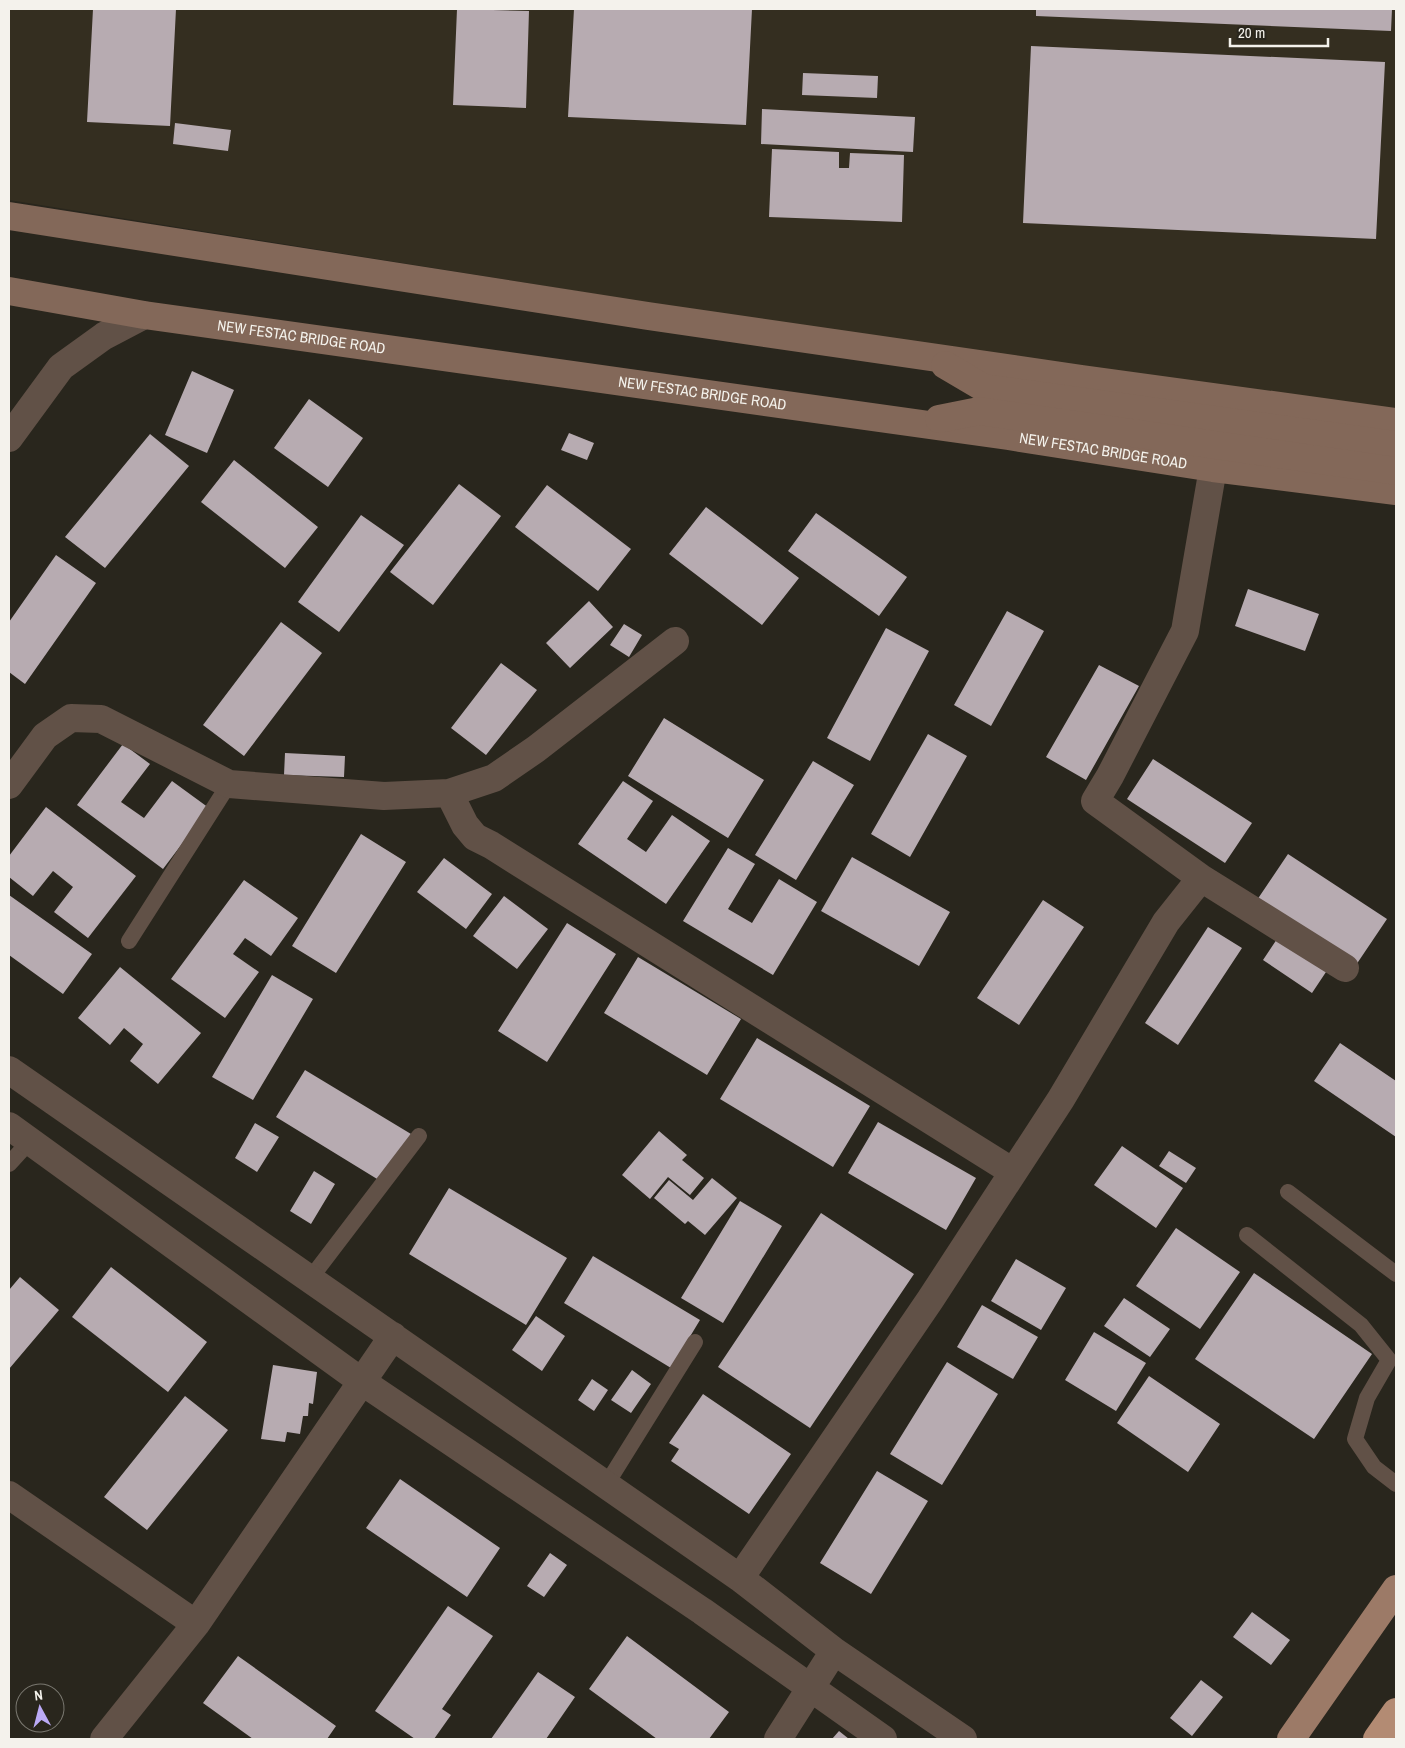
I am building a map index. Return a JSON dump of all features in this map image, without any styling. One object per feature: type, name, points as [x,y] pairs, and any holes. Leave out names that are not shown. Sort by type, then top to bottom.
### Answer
[{"type":"highway","points":[[1377,1739],[1396,1712]]},
{"type":"main road","points":[[9,216],[658,318],[1396,422]]},
{"type":"main road","name":"NEW FESTAC BRIDGE ROAD","points":[[9,291],[144,315],[920,423],[1213,468],[1396,491]]},
{"type":"main road","points":[[933,358],[984,388],[1396,445]]},
{"type":"main road","points":[[920,423],[979,411],[1396,471]]},
{"type":"main road","points":[[1291,1739],[1396,1589]]},
{"type":"street","points":[[9,438],[61,367],[104,336],[144,315]]},
{"type":"street","points":[[1213,468],[1184,631],[1110,776],[1094,801],[1126,822],[1201,878],[1345,968]]},
{"type":"street","points":[[9,785],[45,736],[71,718],[101,719],[229,784],[384,796],[449,793],[494,778],[536,750],[675,641]]},
{"type":"street","points":[[449,793],[465,825],[475,837],[508,855],[1013,1172]]},
{"type":"street","points":[[740,1578],[930,1300],[1061,1100],[1166,922],[1201,878]]},
{"type":"street","points":[[9,1070],[740,1578],[834,1651],[962,1739]]},
{"type":"street","points":[[19,1134],[361,1381],[702,1611],[883,1739]]},
{"type":"street","points":[[104,1739],[196,1624],[393,1336]]},
{"type":"street","points":[[9,1494],[196,1624]]},
{"type":"street","points":[[778,1739],[834,1651]]},
{"type":"lane","points":[[128,941],[229,784]]},
{"type":"lane","points":[[9,1164],[19,1134]]},
{"type":"lane","points":[[310,1279],[419,1136]]},
{"type":"lane","points":[[1288,1192],[1396,1274]]},
{"type":"lane","points":[[1247,1235],[1361,1325],[1393,1355],[1367,1398],[1355,1438],[1374,1467],[1396,1484]]},
{"type":"lane","points":[[606,1485],[695,1342]]},
{"type":"shaded area","points":[[9,9],[1396,9],[1396,428],[570,290],[9,200]]},
{"type":"building","points":[[93,9],[176,9],[170,126],[87,122]]},
{"type":"building","points":[[457,9],[529,11],[526,108],[453,105]]},
{"type":"building","points":[[574,9],[752,9],[746,125],[568,117]]},
{"type":"building","points":[[1036,9],[1392,9],[1391,31],[1036,16]]},
{"type":"building","points":[[1031,46],[1385,62],[1376,239],[1023,223]]},
{"type":"building","points":[[803,73],[878,76],[877,98],[802,95]]},
{"type":"building","points":[[762,109],[915,117],[913,152],[761,144]]},
{"type":"building","points":[[175,123],[231,130],[228,151],[173,144]]},
{"type":"building","points":[[772,149],[839,152],[839,168],[849,168],[850,153],[904,155],[902,222],[769,217]]},
{"type":"building","points":[[192,371],[234,390],[207,453],[165,435]]},
{"type":"building","points":[[309,399],[363,438],[328,487],[274,448]]},
{"type":"building","points":[[569,433],[594,443],[587,460],[561,450]]},
{"type":"building","points":[[150,434],[189,466],[105,568],[65,537]]},
{"type":"building","points":[[234,460],[318,527],[285,568],[201,502]]},
{"type":"building","points":[[459,484],[501,516],[433,605],[390,572]]},
{"type":"building","points":[[547,485],[631,549],[598,591],[515,527]]},
{"type":"building","points":[[706,507],[799,578],[762,625],[669,554]]},
{"type":"building","points":[[816,513],[907,577],[879,616],[788,551]]},
{"type":"building","points":[[361,515],[404,545],[339,632],[298,602]]},
{"type":"building","points":[[56,555],[96,583],[25,684],[9,672],[9,622]]},
{"type":"building","points":[[1248,589],[1319,614],[1305,651],[1235,626]]},
{"type":"building","points":[[589,601],[613,627],[570,668],[546,643]]},
{"type":"building","points":[[1007,611],[1044,631],[991,726],[954,705]]},
{"type":"building","points":[[281,622],[322,653],[244,756],[203,725]]},
{"type":"building","points":[[624,624],[642,635],[629,657],[610,645]]},
{"type":"building","points":[[886,628],[929,651],[870,761],[827,738]]},
{"type":"building","points":[[501,663],[537,690],[486,755],[451,728]]},
{"type":"building","points":[[1099,665],[1139,686],[1086,780],[1046,757]]},
{"type":"building","points":[[664,718],[764,780],[728,838],[628,776]]},
{"type":"building","points":[[928,734],[967,756],[910,857],[871,834]]},
{"type":"building","points":[[123,744],[150,764],[121,802],[144,818],[172,781],[209,808],[163,869],[77,805]]},
{"type":"building","points":[[285,753],[345,756],[344,777],[284,775]]},
{"type":"building","points":[[1153,759],[1252,823],[1225,863],[1127,799]]},
{"type":"building","points":[[813,761],[854,785],[796,880],[755,855]]},
{"type":"building","points":[[623,781],[653,801],[627,839],[646,852],[672,815],[710,841],[666,904],[578,844]]},
{"type":"building","points":[[46,807],[136,876],[88,938],[54,912],[73,887],[53,871],[33,896],[9,877],[9,856]]},
{"type":"building","points":[[361,834],[406,862],[336,973],[292,946]]},
{"type":"building","points":[[728,848],[755,864],[728,909],[752,923],[779,879],[817,902],[773,975],[683,921]]},
{"type":"building","points":[[1288,854],[1387,919],[1356,965],[1257,900]]},
{"type":"building","points":[[852,857],[950,912],[919,966],[821,911]]},
{"type":"building","points":[[444,858],[492,894],[466,929],[417,892]]},
{"type":"building","points":[[244,880],[298,918],[271,956],[245,938],[233,954],[259,972],[225,1018],[171,979]]},
{"type":"building","points":[[9,895],[92,954],[63,994],[9,955]]},
{"type":"building","points":[[504,896],[548,929],[517,969],[473,936]]},
{"type":"building","points":[[1043,900],[1084,927],[1019,1025],[977,998]]},
{"type":"building","points":[[567,923],[616,954],[547,1062],[498,1031]]},
{"type":"building","points":[[1208,927],[1242,948],[1178,1045],[1145,1023]]},
{"type":"building","points":[[1279,936],[1328,969],[1312,993],[1263,960]]},
{"type":"building","points":[[638,957],[741,1019],[707,1075],[604,1013]]},
{"type":"building","points":[[120,967],[201,1033],[158,1084],[130,1061],[143,1044],[124,1028],[110,1045],[78,1018]]},
{"type":"building","points":[[272,975],[313,999],[253,1100],[212,1077]]},
{"type":"building","points":[[757,1038],[870,1106],[833,1167],[720,1099]]},
{"type":"building","points":[[1340,1043],[1396,1081],[1396,1137],[1314,1081]]},
{"type":"building","points":[[305,1070],[411,1134],[382,1182],[276,1117]]},
{"type":"building","points":[[878,1122],[976,1178],[946,1230],[848,1173]]},
{"type":"building","points":[[255,1123],[279,1137],[257,1172],[235,1158]]},
{"type":"building","points":[[659,1131],[687,1155],[682,1160],[704,1178],[690,1195],[668,1177],[650,1199],[622,1175]]},
{"type":"building","points":[[1122,1146],[1183,1188],[1156,1228],[1094,1185]]},
{"type":"building","points":[[1169,1151],[1196,1168],[1186,1183],[1159,1166]]},
{"type":"building","points":[[314,1171],[335,1184],[311,1224],[290,1211]]},
{"type":"building","points":[[712,1178],[737,1198],[705,1235],[688,1221],[685,1224],[654,1198],[669,1180],[693,1200]]},
{"type":"building","points":[[449,1188],[567,1258],[526,1325],[409,1254]]},
{"type":"building","points":[[740,1201],[782,1226],[723,1323],[681,1298]]},
{"type":"building","points":[[821,1213],[914,1274],[810,1428],[718,1367]]},
{"type":"building","points":[[1176,1228],[1240,1272],[1200,1329],[1136,1286]]},
{"type":"building","points":[[593,1256],[700,1320],[671,1368],[564,1303]]},
{"type":"building","points":[[1016,1259],[1066,1288],[1041,1330],[991,1301]]},
{"type":"building","points":[[111,1267],[207,1342],[168,1392],[72,1317]]},
{"type":"building","points":[[1254,1273],[1372,1354],[1314,1439],[1195,1359]]},
{"type":"building","points":[[20,1277],[59,1310],[9,1369],[9,1290]]},
{"type":"building","points":[[1124,1298],[1170,1329],[1150,1357],[1104,1326]]},
{"type":"building","points":[[982,1305],[1038,1337],[1013,1379],[957,1347]]},
{"type":"building","points":[[536,1316],[565,1336],[542,1371],[512,1350]]},
{"type":"building","points":[[1094,1332],[1146,1363],[1116,1411],[1065,1380]]},
{"type":"building","points":[[947,1362],[998,1394],[942,1485],[890,1454]]},
{"type":"building","points":[[273,1365],[317,1372],[313,1404],[309,1403],[308,1416],[303,1416],[300,1434],[287,1432],[285,1442],[261,1439]]},
{"type":"building","points":[[632,1370],[651,1384],[631,1413],[611,1400]]},
{"type":"building","points":[[1149,1376],[1220,1424],[1188,1472],[1117,1423]]},
{"type":"building","points":[[592,1379],[608,1390],[594,1411],[578,1400]]},
{"type":"building","points":[[703,1394],[791,1454],[749,1514],[671,1461],[679,1449],[669,1443]]},
{"type":"building","points":[[185,1396],[228,1430],[147,1530],[104,1497]]},
{"type":"building","points":[[877,1471],[928,1501],[871,1594],[820,1563]]},
{"type":"building","points":[[400,1479],[500,1548],[467,1597],[366,1528]]},
{"type":"building","points":[[550,1553],[567,1565],[544,1597],[527,1586]]},
{"type":"building","points":[[448,1606],[493,1636],[442,1709],[451,1715],[434,1739],[415,1739],[375,1711]]},
{"type":"building","points":[[1252,1612],[1290,1640],[1271,1665],[1233,1637]]},
{"type":"building","points":[[627,1636],[729,1712],[709,1739],[657,1739],[589,1689]]},
{"type":"building","points":[[238,1656],[336,1726],[327,1739],[253,1739],[203,1703]]},
{"type":"building","points":[[538,1672],[575,1697],[546,1739],[491,1739]]},
{"type":"building","points":[[1201,1680],[1223,1697],[1192,1736],[1170,1718]]},
{"type":"building","points":[[839,1731],[849,1739],[832,1739]]}]
